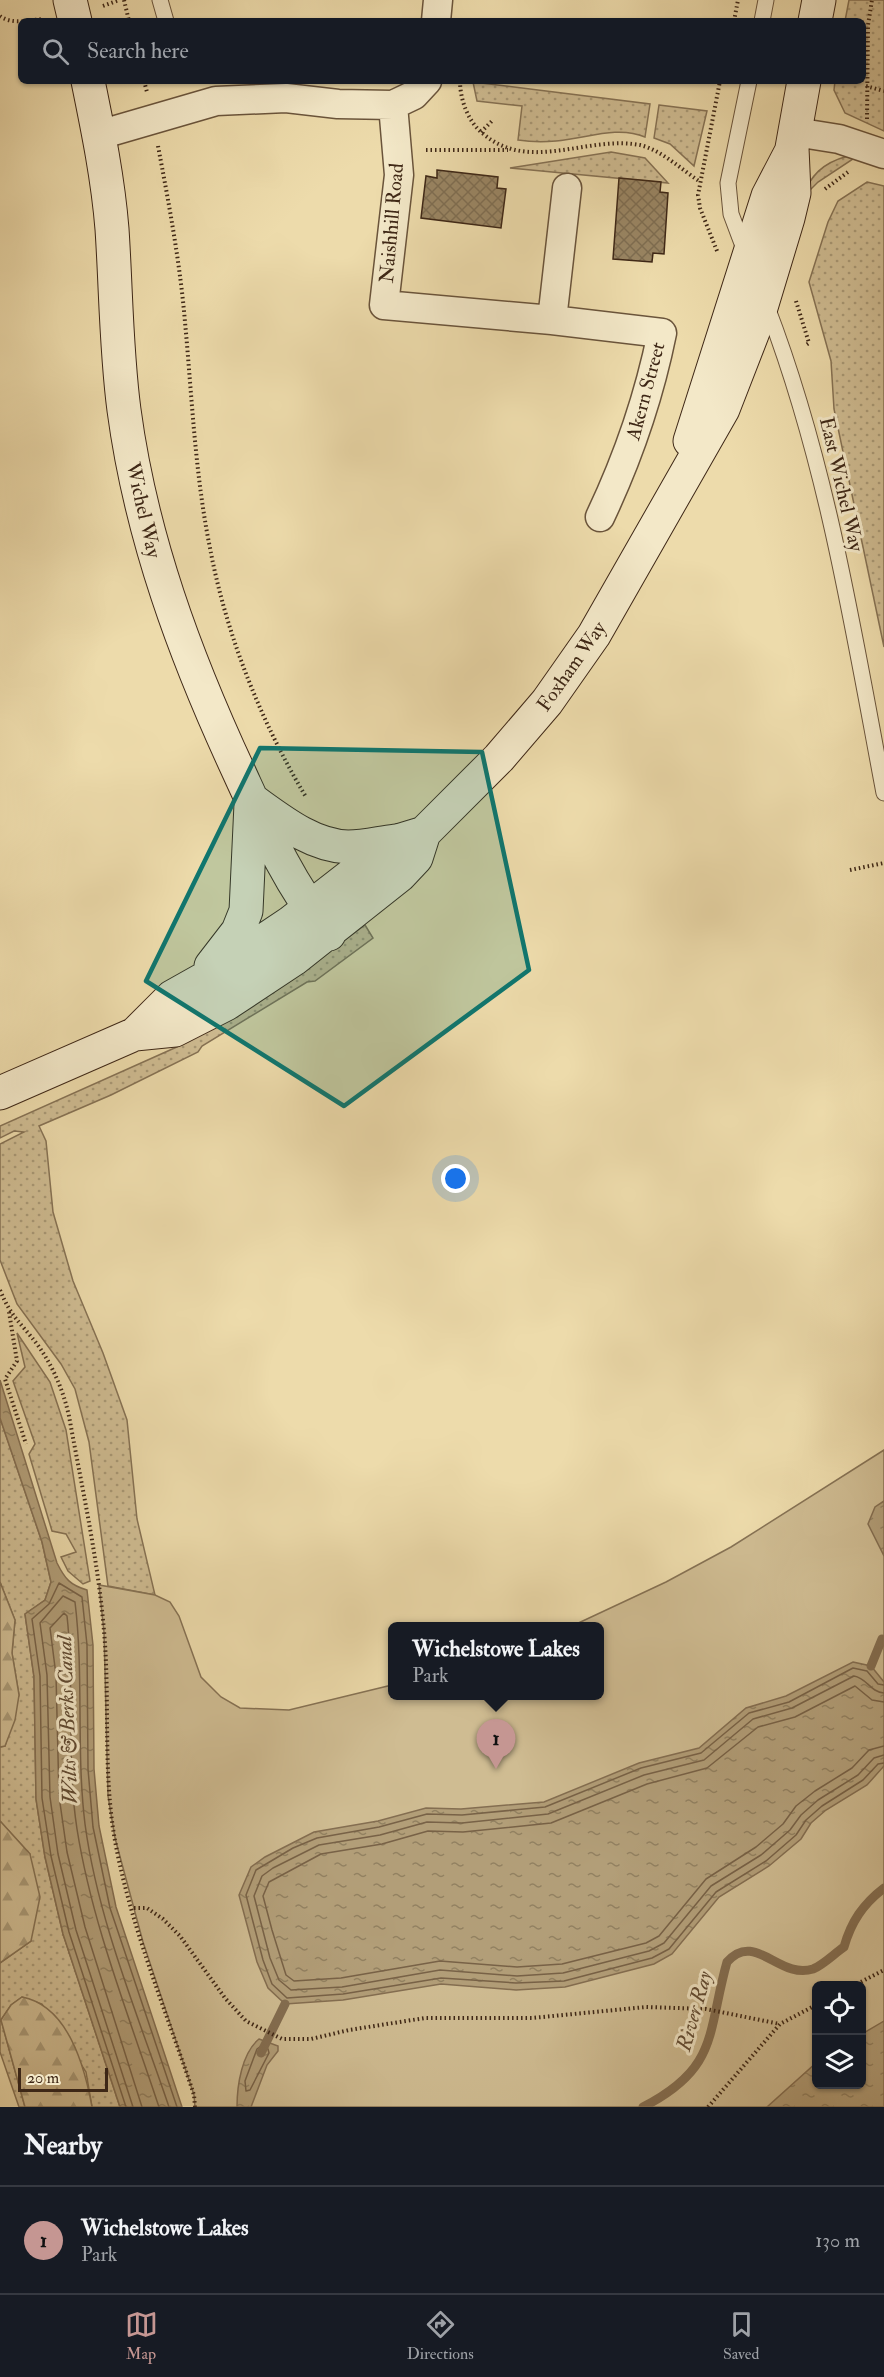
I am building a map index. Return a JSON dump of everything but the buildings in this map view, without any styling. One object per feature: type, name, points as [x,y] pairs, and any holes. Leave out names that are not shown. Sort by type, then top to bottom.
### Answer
[{"type":"main road","points":[[816,18],[819,0]]},
{"type":"main road","name":"Wichel Way","points":[[89,84],[99,135],[112,228],[123,408],[141,504],[156,562],[185,646],[251,799],[293,886],[319,921]]},
{"type":"main road","name":"Foxham Way","points":[[135,1034],[172,997],[235,961],[319,921],[400,875],[416,858],[413,836],[499,758],[547,702],[604,620],[723,409],[764,299],[794,193],[794,140],[803,84]]},
{"type":"main road","name":"Foxham Way","points":[[684,476],[734,258],[768,196],[794,140]]},
{"type":"main road","points":[[251,799],[283,822],[308,836],[332,845],[359,846],[413,836]]},
{"type":"main road","points":[[199,982],[238,930],[246,911],[251,799]]},
{"type":"main road","name":"Foxham Way","points":[[0,1093],[135,1034],[175,1030],[212,1012],[319,921]]},
{"type":"street","points":[[436,18],[438,0]]},
{"type":"street","points":[[99,135],[216,101],[286,98],[338,104],[393,105],[414,95],[424,84]]},
{"type":"street","name":"Naishhill Road","points":[[384,305],[399,175],[393,105]]},
{"type":"street","points":[[794,140],[876,151]]},
{"type":"street","points":[[552,320],[567,188]]},
{"type":"street","name":"Akern Street","points":[[384,305],[552,320],[662,333],[652,379],[631,446],[600,518]]},
{"type":"lane","points":[[159,0],[165,18]]},
{"type":"lane","points":[[763,18],[766,0]]},
{"type":"lane","points":[[734,258],[728,202],[729,167],[747,84]]},
{"type":"lane","name":"East Wichel Way","points":[[734,258],[764,299],[792,376],[816,458],[884,793]]},
{"type":"path","points":[[124,0],[128,18]]},
{"type":"path","points":[[735,18],[738,0]]},
{"type":"path","points":[[873,0],[868,25],[866,86],[876,151]]},
{"type":"path","points":[[34,18],[73,12]]},
{"type":"path","points":[[0,16],[5,20],[18,21]]},
{"type":"path","points":[[145,84],[170,208],[185,318],[196,447],[209,547],[226,614],[255,693],[284,758],[310,805]]},
{"type":"path","points":[[460,84],[472,122],[495,143],[511,150]]},
{"type":"path","points":[[719,84],[699,181],[700,208],[734,258]]},
{"type":"path","points":[[866,86],[884,91]]},
{"type":"path","points":[[453,97],[460,89]]},
{"type":"path","points":[[481,132],[493,120]]},
{"type":"path","points":[[416,150],[511,150],[531,153],[612,143],[642,146],[664,157],[699,181]]},
{"type":"path","points":[[850,870],[884,863]]},
{"type":"path","points":[[0,1290],[8,1311],[17,1361],[5,1379],[26,1444]]},
{"type":"path","points":[[8,1311],[50,1364],[63,1389],[89,1519],[104,1632],[108,1796],[115,1838],[133,1908],[194,2095],[195,2107]]},
{"type":"path","points":[[133,1908],[147,1908],[180,1935],[225,1998],[246,2021],[258,2030],[282,2039],[311,2039],[349,2030],[425,2018],[532,2018],[646,2007],[706,2009],[780,2024]]},
{"type":"path","points":[[863,1981],[884,1970]]},
{"type":"path","points":[[708,2107],[780,2024],[812,2007]]},
{"type":"highlighted area","points":[[260,748],[482,752],[529,970],[344,1106],[146,981]]},
{"type":"green space","points":[[849,0],[884,0],[884,131],[845,113],[834,90],[835,84],[866,84],[866,18],[846,18]]},
{"type":"green space","points":[[473,84],[650,104],[645,137],[612,132],[537,142],[518,140],[522,106],[477,101]]},
{"type":"green space","points":[[659,105],[707,111],[694,166],[670,144],[654,138]]},
{"type":"green space","points":[[611,152],[645,158],[668,183],[510,168]]},
{"type":"green space","points":[[848,156],[856,157],[818,182],[801,199],[818,171],[831,162]]},
{"type":"green space","points":[[867,182],[884,186],[884,647],[834,409],[831,361],[809,282],[828,222],[838,201]]},
{"type":"green space","points":[[365,925],[373,938],[315,981],[307,982],[202,1046],[198,1052],[111,1095],[39,1126],[46,1141],[53,1212],[73,1281],[103,1353],[127,1420],[137,1519],[155,1595],[108,1586],[89,1442],[75,1389],[61,1364],[17,1304],[0,1260],[0,1144],[24,1132],[14,1131],[0,1138],[0,1126],[179,1046],[281,987]]},
{"type":"green space","points":[[17,1333],[50,1382],[66,1430],[90,1581],[83,1584],[68,1571],[61,1557],[76,1552],[66,1534],[52,1531],[29,1454],[35,1444],[13,1381],[25,1367]]},
{"type":"green space","points":[[0,1418],[42,1542],[51,1582],[45,1600],[25,1614],[34,1677],[36,1799],[45,1857],[63,1934],[120,2107],[92,2107],[86,2072],[42,2004],[22,1997],[11,2005],[1,2020],[25,2107],[19,2107],[0,2052],[0,1963],[31,1941],[30,1854],[0,1821],[0,1747],[5,1746],[19,1695],[12,1653],[15,1620],[0,1582]]},
{"type":"green space","points":[[884,1450],[884,2107],[195,2107],[194,2095],[143,1942],[115,1838],[108,1796],[104,1632],[99,1585],[155,1595],[170,1602],[179,1616],[201,1677],[221,1697],[240,1708],[289,1710],[388,1686],[388,1700],[604,1700],[604,1622],[581,1622],[666,1582],[731,1547]]},
{"type":"green space","points":[[0,1582],[15,1620],[12,1653],[19,1695],[15,1720],[5,1746],[0,1747]]},
{"type":"green space","points":[[0,1821],[30,1854],[40,1897],[31,1941],[0,1963]]},
{"type":"green space","points":[[22,1997],[52,2012],[63,2025],[79,2057],[92,2107],[25,2107],[1,2020],[11,2005]]},
{"type":"water","name":"Wilts & Berks Canal","points":[[0,1380],[57,1563],[69,1581],[87,1590],[93,1645],[94,1769],[99,1826],[116,1907],[182,2107],[120,2107],[63,1934],[45,1857],[36,1799],[34,1677],[25,1614],[45,1600],[51,1582],[42,1542],[0,1418]]},
{"type":"water","points":[[884,1501],[884,1556],[868,1524],[875,1507]]},
{"type":"water","points":[[853,1662],[871,1666],[884,1682],[884,1766],[867,1785],[826,1810],[811,1823],[801,1839],[769,1866],[719,1897],[672,1954],[654,1964],[565,1987],[516,1990],[441,1984],[343,2000],[285,2004],[268,1988],[257,1962],[239,1895],[251,1867],[265,1857],[314,1832],[378,1821],[426,1808],[461,1809],[544,1802],[639,1763],[699,1748],[746,1708],[786,1696]]},
{"type":"water","points":[[884,2021],[884,2107],[767,2107],[812,2067],[812,2089],[866,2089],[866,2032]]},
{"type":"water","points":[[259,2039],[278,2046],[278,2051],[267,2065],[251,2107],[237,2107],[239,2080],[245,2061],[248,2052]]},
{"type":"waterway","points":[[871,1666],[882,1639]]},
{"type":"waterway","name":"River Ray","points":[[643,2107],[668,2092],[698,2063],[712,2029],[727,1962],[737,1954],[747,1951],[758,1953],[789,1968],[801,1971],[813,1969],[844,1947],[850,1929],[859,1914],[884,1888]]},
{"type":"waterway","points":[[261,2053],[285,2004]]},
{"type":"place","name":"Wichelstowe Lakes","points":[[496,1769]]}]
